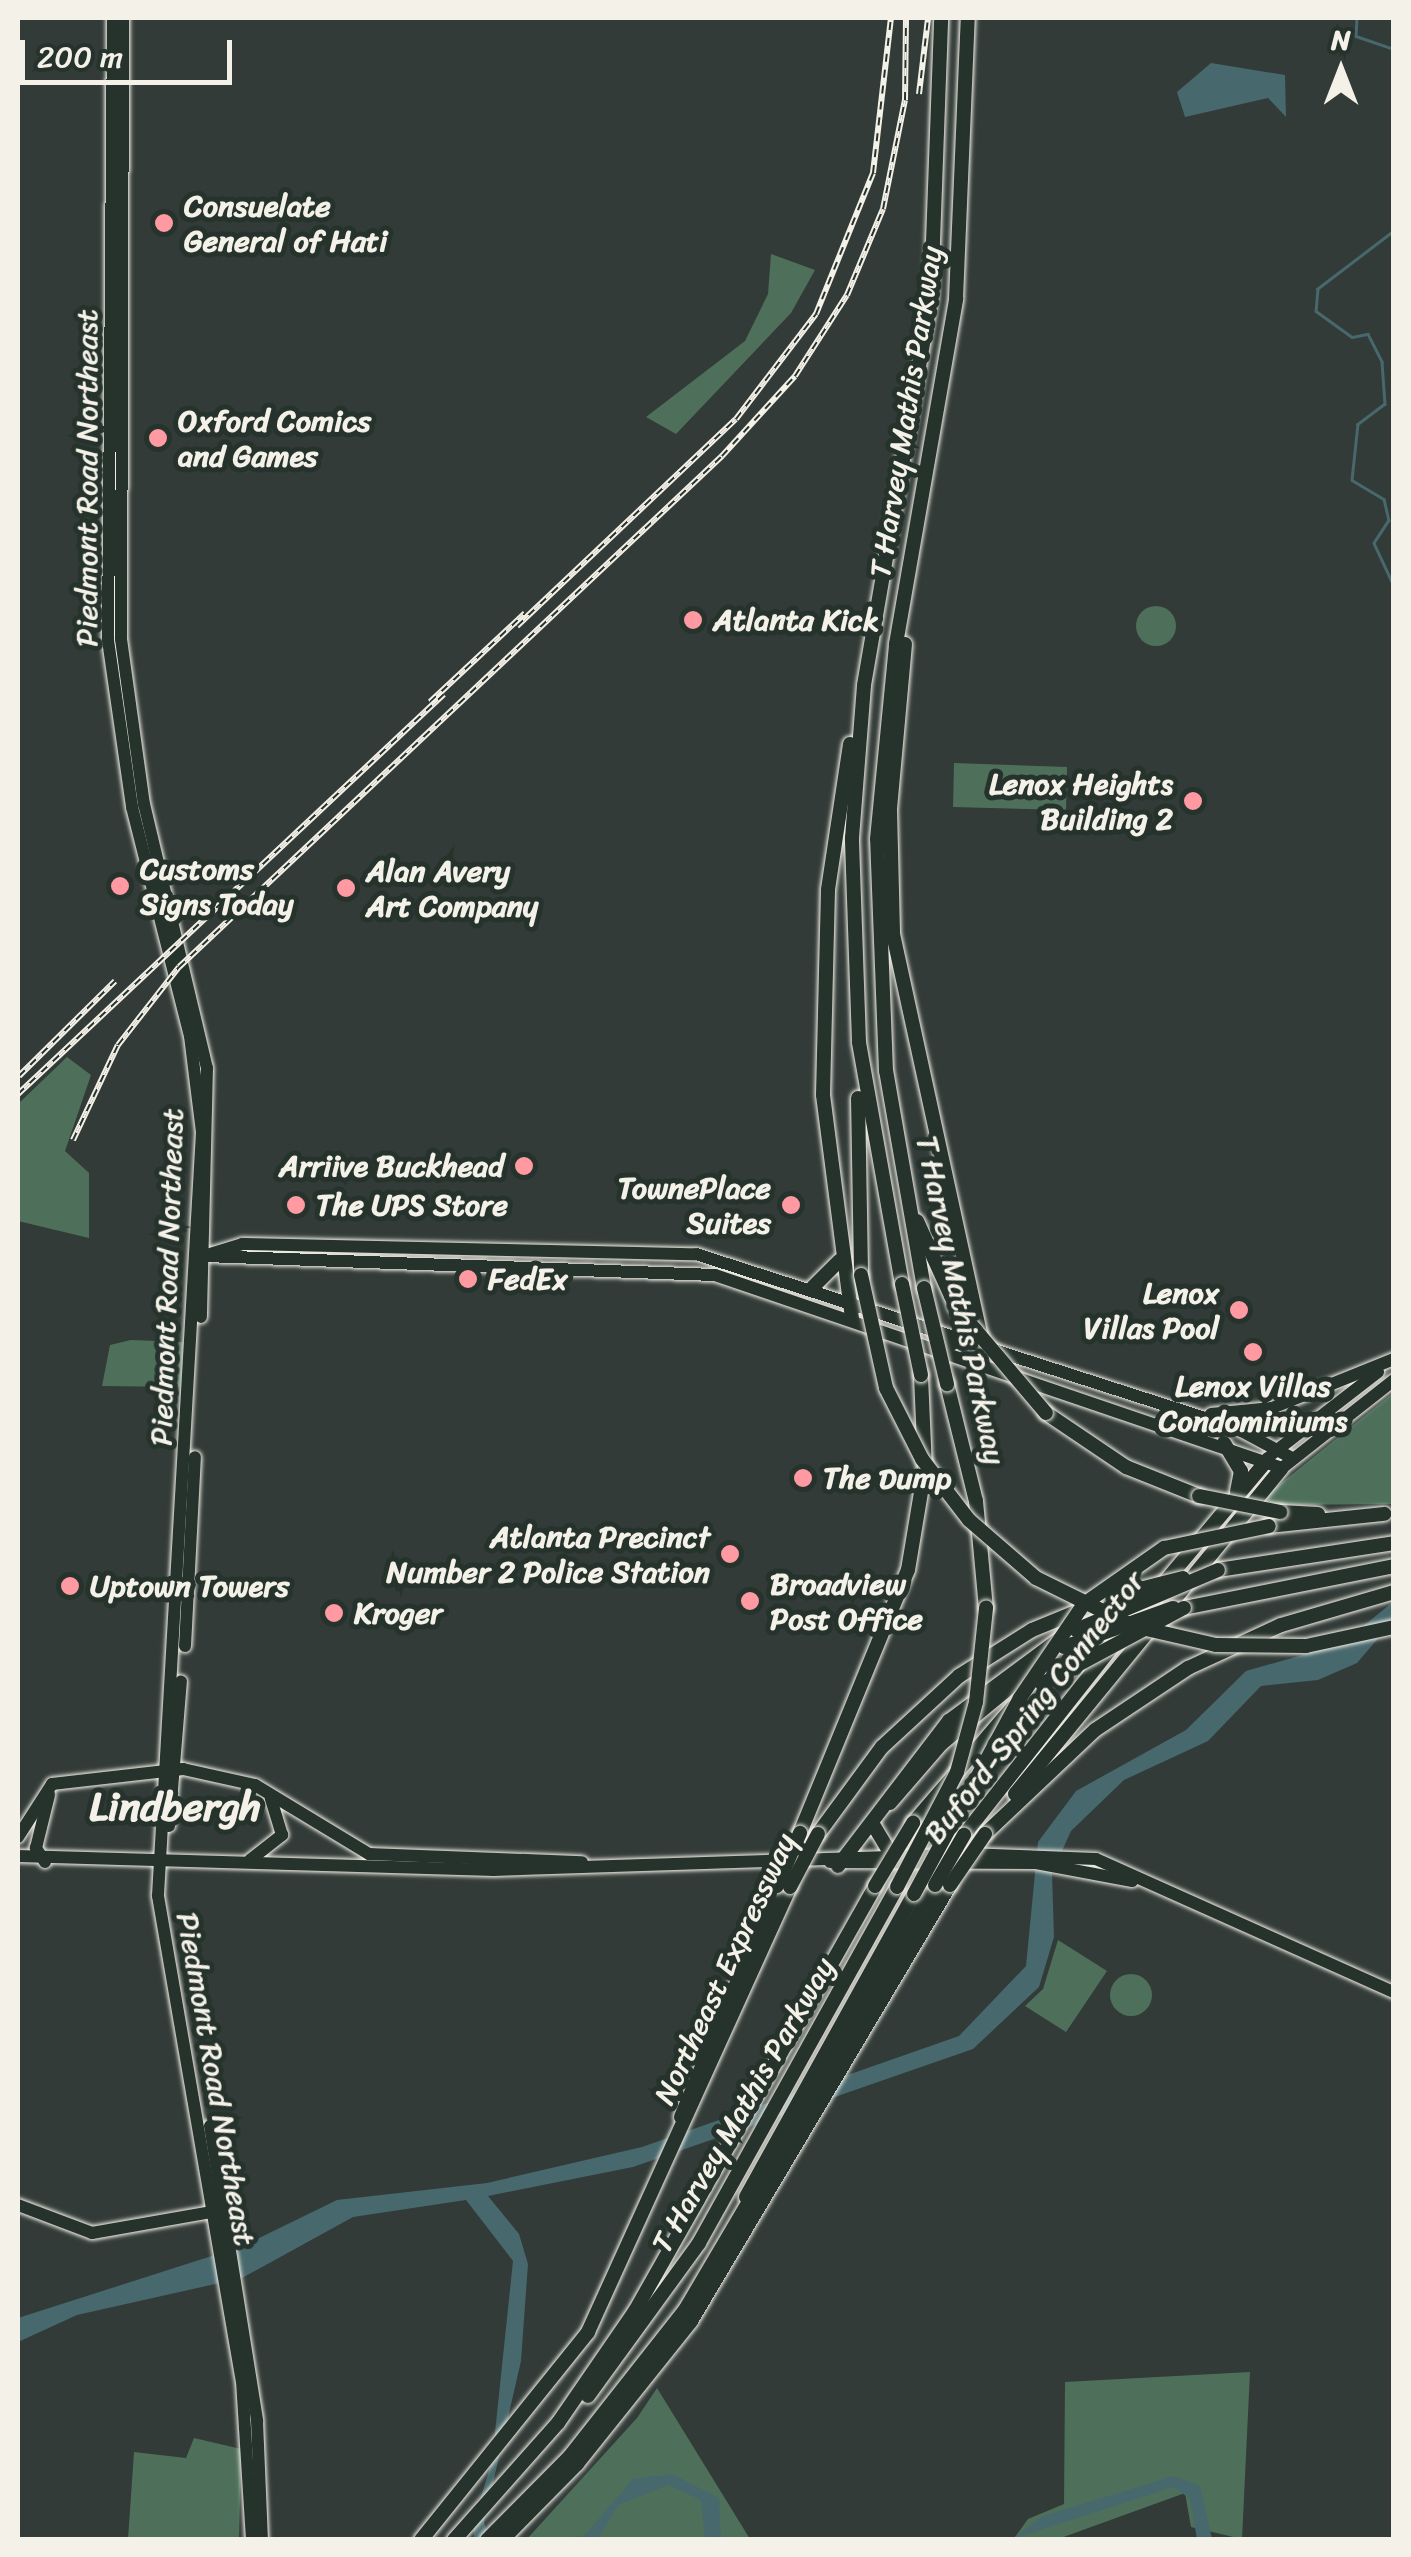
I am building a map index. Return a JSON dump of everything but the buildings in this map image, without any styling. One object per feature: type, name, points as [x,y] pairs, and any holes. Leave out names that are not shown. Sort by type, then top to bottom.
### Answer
[{"type":"highway","name":"T Harvey Mathis Parkway","points":[[679,2132],[682,2113],[783,1887],[800,1833],[908,1570],[925,1468],[921,1375],[859,1042],[851,876],[864,684],[931,296],[941,18]]},
{"type":"highway","name":"T Harvey Mathis Parkway","points":[[558,2423],[656,2308],[752,2149],[897,1887],[965,1746],[986,1608],[976,1502],[924,1288],[900,1163],[878,994],[876,839],[896,644],[960,261],[968,18]]},
{"type":"highway","points":[[922,504],[895,739],[890,906],[906,1016],[982,1342]]},
{"type":"highway","points":[[852,1318],[839,1260],[824,1118],[826,920],[864,684]]},
{"type":"highway","points":[[859,1042],[860,1275],[886,1388],[922,1459],[969,1520],[1036,1578],[1122,1622],[1216,1646],[1306,1646],[1394,1628]]},
{"type":"highway","points":[[900,1163],[956,1307],[1046,1413],[1126,1468],[1199,1496],[1280,1512],[1389,1514]]},
{"type":"highway","points":[[814,1287],[839,1260]]},
{"type":"highway","points":[[943,1348],[965,1337],[975,1307]]},
{"type":"highway","points":[[1224,1443],[1241,1471],[1236,1496]]},
{"type":"highway","name":"Buford-Spring Connector","points":[[487,2540],[534,2501],[691,2321],[856,2048],[964,1835],[1272,1454]]},
{"type":"highway","name":"Buford-Spring Connector","points":[[502,2540],[653,2352],[942,1885],[1286,1462]]},
{"type":"highway","points":[[782,2144],[822,2058],[1028,1683],[1084,1604],[1164,1548],[1269,1526],[1389,1514]]},
{"type":"highway","name":"Northeast Expressway","points":[[421,2540],[546,2392],[610,2293],[679,2132],[696,2104],[783,1887],[882,1747],[960,1676],[1032,1630],[1120,1594],[1218,1570],[1394,1543]]},
{"type":"highway","points":[[842,1861],[942,1743],[1064,1647],[1151,1609],[1184,1608],[1394,1566]]},
{"type":"highway","points":[[842,1861],[949,1721],[1076,1630],[1218,1570]]},
{"type":"highway","points":[[984,1834],[1076,1746],[1155,1688],[1326,1609],[1394,1592]]},
{"type":"highway","points":[[454,2540],[558,2423],[724,2158],[913,1823],[959,1760],[1042,1684],[1184,1608]]},
{"type":"highway","points":[[874,1826],[892,1856]]},
{"type":"main road","name":"Piedmont Road Northeast","points":[[113,18],[108,640],[132,807],[184,1006],[202,1132],[179,1618],[164,1741],[168,1769]]},
{"type":"main road","name":"Piedmont Road Northeast","points":[[123,18],[121,639],[144,804],[208,1068],[206,1256],[162,1862],[168,1918],[236,2314],[262,2540]]},
{"type":"main road","points":[[206,1256],[242,1244],[592,1248],[696,1254],[814,1287],[1184,1411],[1286,1462],[1394,1380]]},
{"type":"main road","points":[[206,1256],[696,1272],[852,1318],[1224,1443],[1272,1454]]},
{"type":"main road","points":[[1184,1411],[1272,1408],[1394,1361]]},
{"type":"main road","points":[[1272,1454],[1394,1361]]},
{"type":"main road","points":[[126,1772],[164,1741]]},
{"type":"main road","points":[[18,1840],[37,1800],[62,1782],[168,1769],[255,1785],[368,1854],[582,1862]]},
{"type":"main road","points":[[45,1862],[38,1838],[46,1798],[62,1782]]},
{"type":"main road","points":[[238,1862],[270,1853],[282,1835],[280,1807],[255,1785]]},
{"type":"main road","points":[[18,1840],[38,1838]]},
{"type":"main road","points":[[842,1861],[1026,1853],[1071,1861],[1145,1883],[1394,1992]]},
{"type":"main road","points":[[18,1856],[45,1862],[238,1862],[400,1868],[582,1862],[1071,1861]]},
{"type":"main road","points":[[18,2206],[92,2233],[220,2211]]},
{"type":"main road","name":"Piedmont Road Northeast","points":[[236,2314],[252,2540]]},
{"type":"green space","points":[[771,254],[815,270],[791,313],[676,434],[646,417],[745,341],[768,294]]},
{"type":"green space","points":[[1156,606],[1170,612],[1176,626],[1170,640],[1156,646],[1142,640],[1136,626],[1142,612]]},
{"type":"green space","points":[[954,763],[1067,767],[1066,810],[953,807]]},
{"type":"green space","points":[[67,1057],[91,1075],[65,1151],[89,1173],[89,1238],[18,1221],[18,1104]]},
{"type":"green space","points":[[131,1340],[183,1342],[180,1387],[102,1386],[110,1345]]},
{"type":"green space","points":[[1393,1393],[1393,1504],[1275,1505],[1264,1497]]},
{"type":"green space","points":[[1058,1940],[1107,1971],[1066,2032],[1025,2006],[1043,1989]]},
{"type":"green space","points":[[1131,1974],[1146,1980],[1152,1995],[1146,2010],[1131,2016],[1116,2010],[1110,1995],[1116,1980]]},
{"type":"green space","points":[[1250,2372],[1242,2539],[1191,2527],[1185,2493],[1058,2539],[1013,2540],[1028,2519],[1064,2504],[1065,2382]]},
{"type":"green space","points":[[657,2388],[750,2539],[526,2540],[637,2418]]},
{"type":"green space","points":[[194,2438],[241,2449],[239,2539],[128,2539],[134,2452],[186,2458]]},
{"type":"water","points":[[1211,63],[1285,75],[1286,117],[1268,98],[1185,117],[1177,92]]},
{"type":"water","points":[[1393,1602],[1393,1621],[1357,1663],[1318,1680],[1261,1686],[1208,1741],[1124,1780],[1071,1831],[1052,1873],[1054,1937],[1039,1987],[973,2049],[633,2167],[488,2196],[519,2234],[528,2264],[521,2361],[484,2522],[489,2539],[474,2539],[473,2523],[492,2461],[513,2261],[466,2200],[353,2217],[242,2278],[77,2315],[18,2342],[18,2318],[243,2246],[337,2200],[487,2183],[642,2147],[959,2036],[1026,1966],[1038,1842],[1076,1791],[1186,1730],[1246,1671],[1341,1644]]},
{"type":"water","points":[[672,2474],[719,2498],[721,2539],[705,2539],[701,2500],[668,2485],[618,2505],[598,2539],[541,2539],[584,2536],[633,2479]]},
{"type":"water","points":[[1173,2476],[1200,2486],[1212,2539],[1197,2539],[1190,2499],[1174,2487],[1012,2539],[1043,2516]]},
{"type":"waterway","points":[[1357,18],[1356,36],[1394,49]]},
{"type":"waterway","points":[[1394,75],[1394,96]]},
{"type":"waterway","points":[[1394,231],[1318,289],[1316,311],[1352,337],[1368,334],[1382,362],[1385,404],[1358,424],[1352,480],[1384,499],[1389,520],[1374,543],[1394,586]]},
{"type":"railway","points":[[517,626],[736,419],[816,314],[873,173],[891,18]]},
{"type":"railway","points":[[73,1140],[118,1045],[179,967],[722,456],[795,376],[847,295],[883,209],[905,100],[906,18]]},
{"type":"railway","points":[[919,94],[928,18]]},
{"type":"railway","points":[[430,702],[525,613]]},
{"type":"railway","points":[[18,1094],[444,694]]},
{"type":"railway","points":[[19,1076],[115,981]]},
{"type":"place","name":"Consuelate General of Hati","points":[[164,223]]},
{"type":"place","name":"Oxford Comics and Games","points":[[158,438]]},
{"type":"place","name":"Atlanta Kick","points":[[693,620]]},
{"type":"place","name":"Lenox Heights Building 2","points":[[1193,801]]},
{"type":"place","name":"Customs Signs Today","points":[[120,886]]},
{"type":"place","name":"Alan Avery Art Company","points":[[346,888]]},
{"type":"place","name":"Arriive Buckhead","points":[[524,1166]]},
{"type":"place","name":"The UPS Store","points":[[296,1205]]},
{"type":"place","name":"TownePlace Suites","points":[[791,1205]]},
{"type":"place","name":"FedEx","points":[[468,1279]]},
{"type":"place","name":"Lenox Villas Pool","points":[[1239,1310]]},
{"type":"place","name":"Lenox Villas Condominiums","points":[[1253,1352]]},
{"type":"place","name":"The Dump","points":[[803,1478]]},
{"type":"place","name":"Atlanta Precinct Number 2 Police Station","points":[[730,1554]]},
{"type":"place","name":"Uptown Towers","points":[[70,1586]]},
{"type":"place","name":"Broadview Post Office","points":[[750,1601]]},
{"type":"place","name":"Kroger","points":[[334,1613]]},
{"type":"district","name":"Lindbergh","points":[[175,1807]]}]
